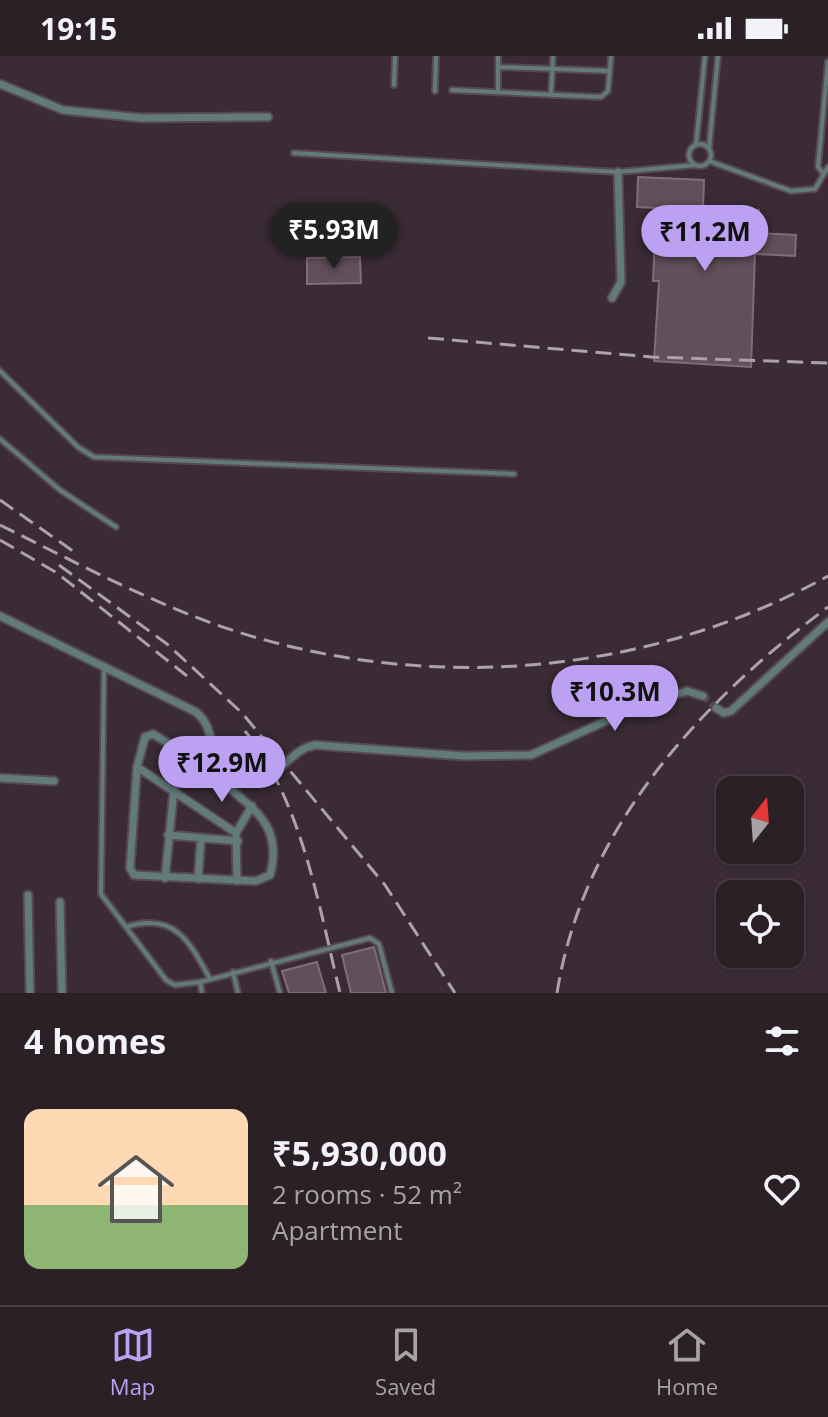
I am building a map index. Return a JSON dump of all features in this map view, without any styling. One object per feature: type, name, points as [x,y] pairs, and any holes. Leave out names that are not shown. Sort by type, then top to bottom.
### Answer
[{"type":"street","points":[[0,84],[63,110],[142,118],[268,117]]},
{"type":"street","points":[[612,298],[621,282],[618,172]]},
{"type":"street","points":[[0,616],[196,712],[205,724],[211,746],[222,762],[261,778],[296,753],[315,745],[464,756],[531,755],[641,705],[687,691],[703,696]]},
{"type":"street","points":[[716,708],[724,713],[731,711],[828,622]]},
{"type":"street","points":[[149,734],[208,768],[252,806],[271,834],[271,870],[263,880],[237,881],[139,877],[131,872],[137,767],[142,742],[149,734]]},
{"type":"street","points":[[208,768],[211,746]]},
{"type":"street","points":[[137,767],[174,789],[237,837]]},
{"type":"street","points":[[0,778],[54,781]]},
{"type":"street","points":[[165,878],[174,789]]},
{"type":"street","points":[[237,881],[237,837],[252,806]]},
{"type":"street","points":[[168,835],[237,837]]},
{"type":"street","points":[[198,879],[201,838]]},
{"type":"street","points":[[28,895],[30,993]]},
{"type":"street","points":[[60,902],[62,993]]},
{"type":"lane","points":[[394,85],[395,56]]},
{"type":"lane","points":[[435,91],[436,56]]},
{"type":"lane","points":[[498,56],[498,92]]},
{"type":"lane","points":[[551,95],[553,56]]},
{"type":"lane","points":[[452,90],[601,97],[608,91],[611,56]]},
{"type":"lane","points":[[696,165],[690,153],[696,145],[705,56]]},
{"type":"lane","points":[[709,161],[718,56]]},
{"type":"lane","points":[[824,174],[818,167],[828,62]]},
{"type":"lane","points":[[498,67],[610,71]]},
{"type":"lane","points":[[696,145],[709,148]]},
{"type":"lane","points":[[294,153],[618,172],[696,165],[709,161],[791,191],[815,189],[828,167]]},
{"type":"lane","points":[[0,371],[78,447],[94,457],[514,474]]},
{"type":"lane","points":[[0,439],[60,490],[116,527]]},
{"type":"lane","points":[[104,668],[101,894],[166,980],[175,985],[200,982],[271,961],[370,938],[379,944],[392,993]]},
{"type":"lane","points":[[126,927],[146,921],[166,924],[182,936],[210,979]]},
{"type":"lane","points":[[271,961],[280,993]]},
{"type":"lane","points":[[233,972],[238,993]]},
{"type":"lane","points":[[200,982],[202,993]]},
{"type":"lane","points":[[175,985],[175,993]]},
{"type":"building","points":[[638,177],[704,180],[703,207],[759,210],[758,233],[796,235],[795,256],[755,254],[751,367],[654,361],[659,281],[653,281],[656,208],[637,207]]},
{"type":"building","points":[[360,257],[361,283],[307,284],[307,258]]},
{"type":"building","points":[[374,947],[386,993],[351,993],[342,955]]},
{"type":"building","points":[[317,962],[326,993],[289,993],[282,971]]},
{"type":"tunnel","points":[[703,696],[716,708]]},
{"type":"railway","points":[[428,338],[652,357],[828,363]]},
{"type":"railway","points":[[0,500],[73,551]]},
{"type":"railway","points":[[0,525],[132,590],[214,624],[290,647],[368,661],[447,667],[526,665],[605,655],[681,637],[756,611],[828,576]]},
{"type":"railway","points":[[0,540],[57,573],[187,676]]},
{"type":"railway","points":[[59,565],[167,644],[242,713],[385,885],[455,993]]},
{"type":"railway","points":[[557,993],[571,933],[592,877],[620,824],[654,774],[735,684],[828,607]]},
{"type":"railway","points":[[245,731],[265,759],[295,822],[316,891],[340,993]]}]
